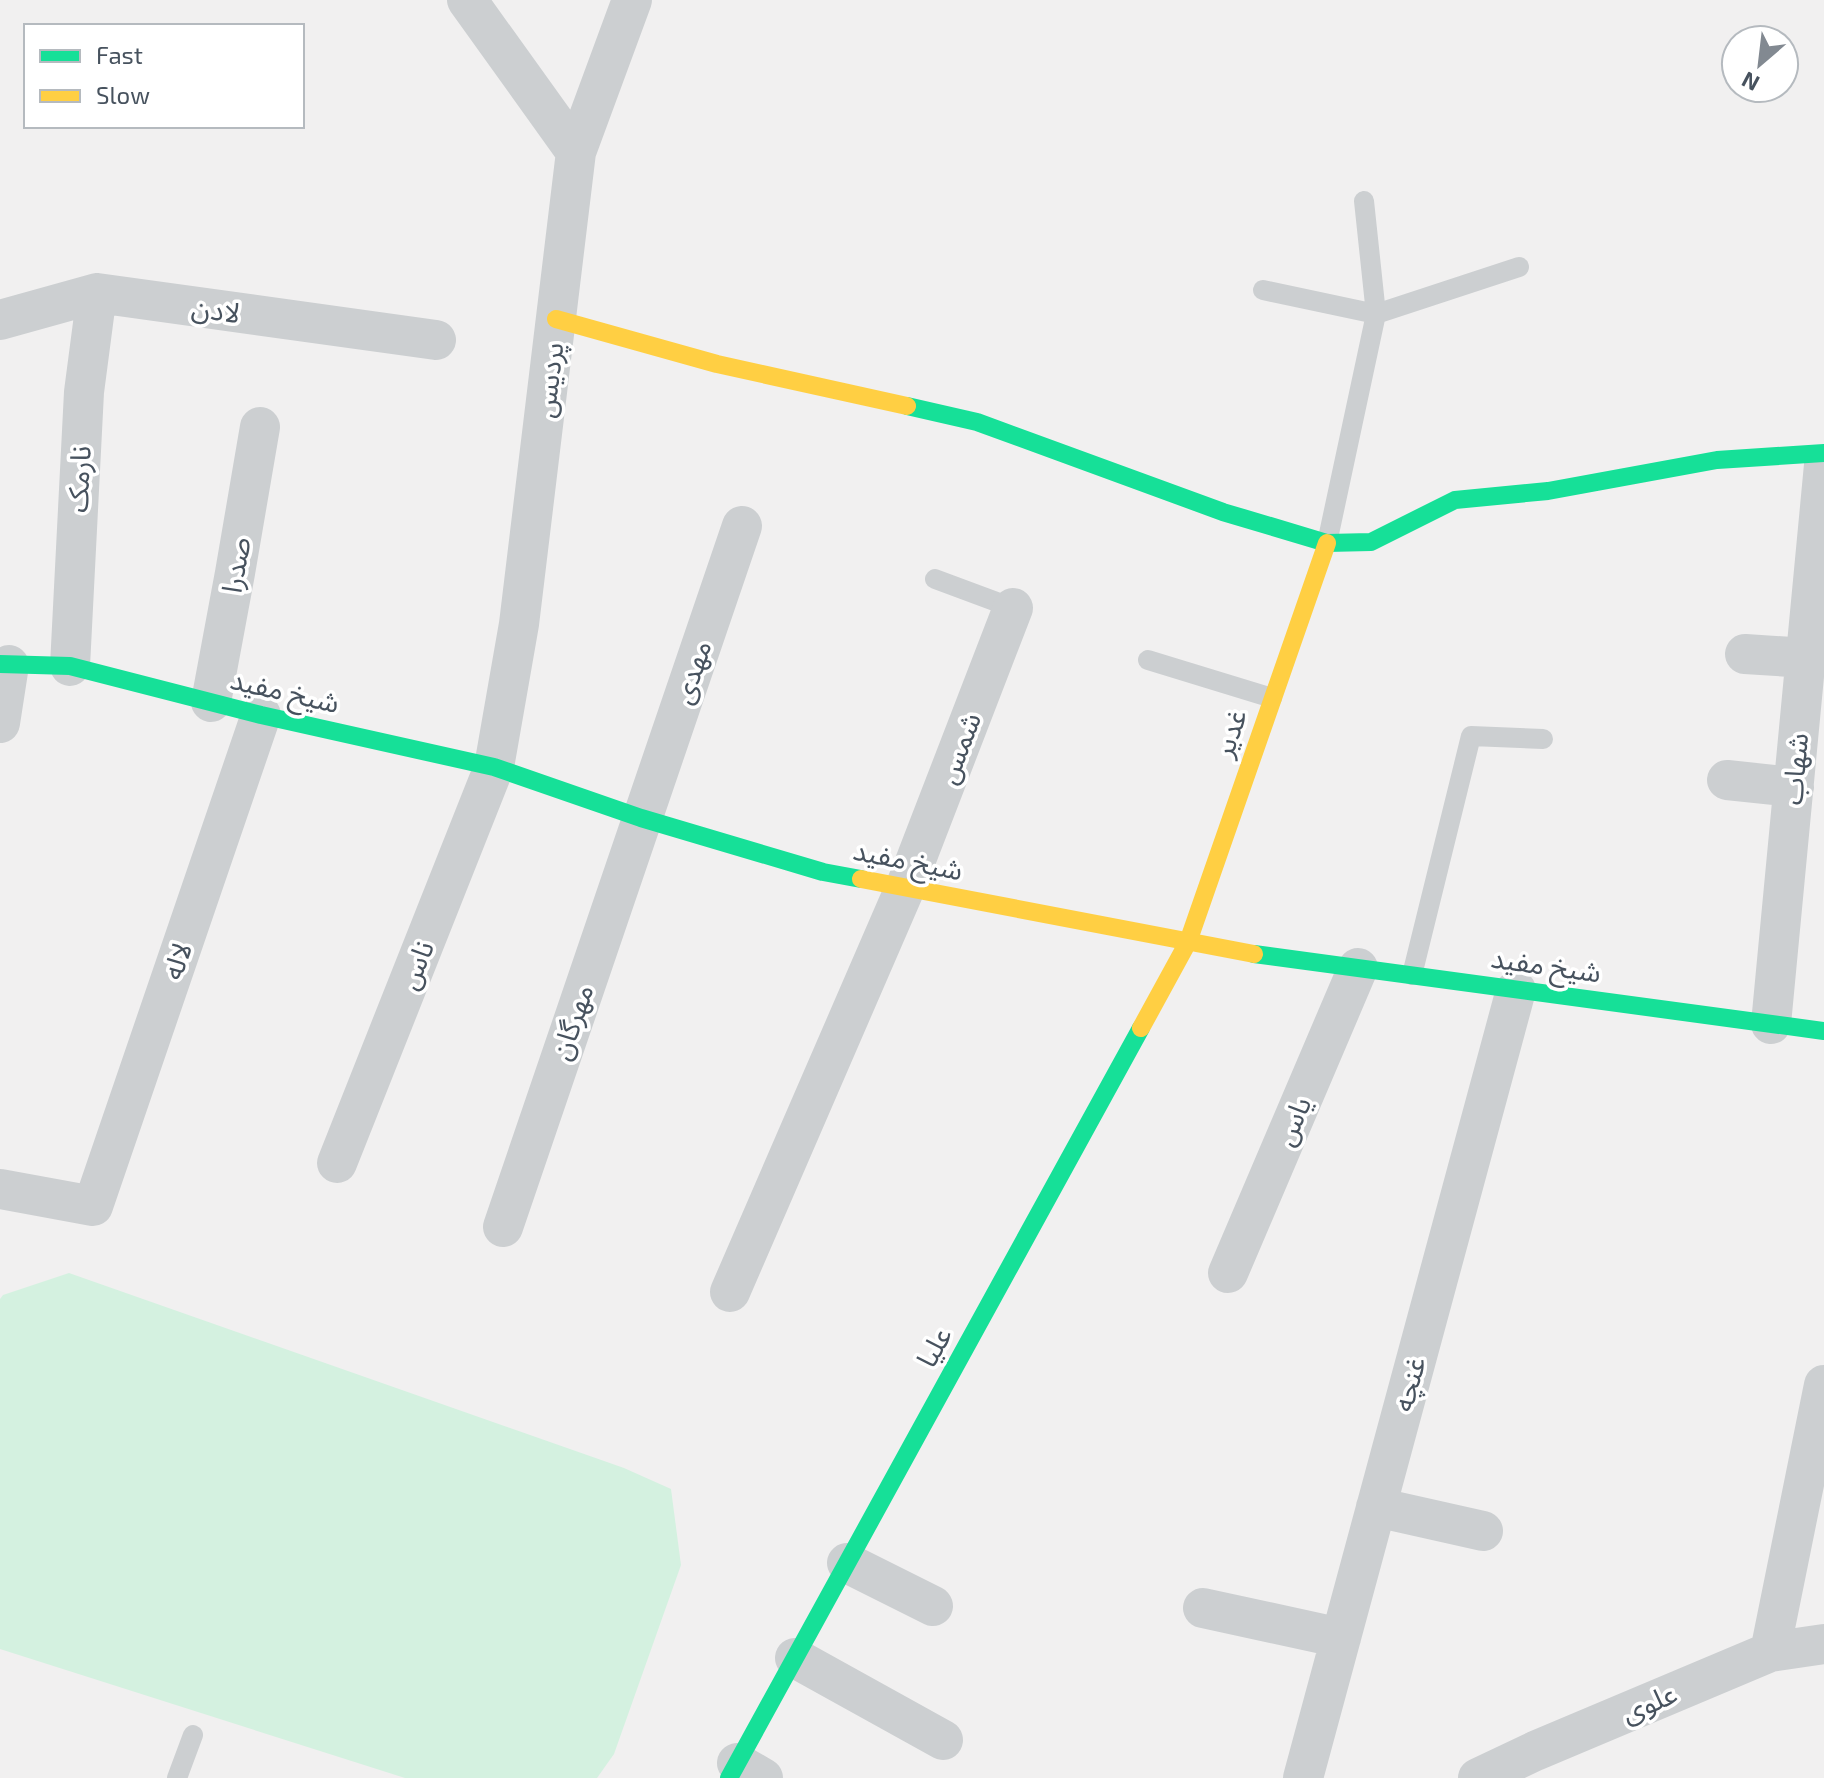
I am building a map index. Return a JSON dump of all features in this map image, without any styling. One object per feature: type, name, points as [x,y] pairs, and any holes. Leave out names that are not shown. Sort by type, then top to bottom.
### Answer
[{"type":"street","points":[[467,0],[576,152]]},
{"type":"street","name":"پردیس","points":[[494,767],[519,624],[576,152],[632,0]]},
{"type":"street","name":"لادن","points":[[0,320],[97,293],[436,340]]},
{"type":"street","name":"نارمک","points":[[70,666],[84,392],[97,293]]},
{"type":"street","points":[[556,319],[717,364],[977,422],[1223,512],[1327,543],[1371,542],[1455,500],[1548,491],[1717,460],[1824,453]]},
{"type":"street","name":"صدرا","points":[[211,702],[260,427]]},
{"type":"street","name":"شهاب","points":[[1771,1024],[1824,465]]},
{"type":"street","name":"مهدی","points":[[641,818],[742,526]]},
{"type":"street","name":"غدیر","points":[[1188,942],[1327,543]]},
{"type":"street","name":"شمس","points":[[730,1292],[905,888],[1013,608]]},
{"type":"street","points":[[1745,654],[1806,658]]},
{"type":"street","points":[[0,723],[4,664]]},
{"type":"street","name":"شیخ مفید","points":[[4,664],[70,666],[261,715],[494,767],[641,818],[823,872],[1242,952],[1824,1031]]},
{"type":"street","name":"لاله","points":[[0,1189],[93,1206],[261,715]]},
{"type":"street","name":"ناس","points":[[337,1163],[494,767]]},
{"type":"street","points":[[1727,780],[1794,787]]},
{"type":"street","name":"مهرگان","points":[[503,1227],[641,818]]},
{"type":"street","name":"علیا","points":[[743,1773],[795,1658],[1188,942]]},
{"type":"street","name":"یاس","points":[[1228,1273],[1358,968]]},
{"type":"street","name":"غنچه","points":[[1303,1778],[1516,990]]},
{"type":"street","points":[[1770,1652],[1824,1385]]},
{"type":"street","points":[[1376,1507],[1483,1531]]},
{"type":"street","points":[[847,1563],[933,1606]]},
{"type":"street","points":[[1203,1608],[1341,1638]]},
{"type":"street","name":"علوی","points":[[1478,1778],[1535,1765],[1770,1652],[1824,1644]]},
{"type":"street","points":[[795,1658],[943,1740]]},
{"type":"lane","points":[[1327,543],[1376,314],[1364,201]]},
{"type":"lane","points":[[1263,290],[1376,314],[1519,267]]},
{"type":"lane","points":[[935,579],[1013,608]]},
{"type":"lane","points":[[1148,660],[1272,698]]},
{"type":"lane","points":[[1412,975],[1471,736],[1543,739]]},
{"type":"lane","points":[[177,1778],[193,1735]]},
{"type":"green space","points":[[69,1273],[624,1468],[671,1489],[681,1565],[614,1754],[597,1778],[405,1778],[0,1649],[0,1299],[3,1295]]},
{"type":"traffic: fast","points":[[907,406],[977,422],[1223,512],[1327,543],[1371,542],[1455,500],[1548,491],[1717,460],[1824,453]]},
{"type":"traffic: fast","points":[[0,664],[70,666],[261,715],[494,767],[641,818],[823,872],[861,879]]},
{"type":"traffic: fast","points":[[1254,954],[1824,1031]]},
{"type":"traffic: fast","points":[[729,1778],[1141,1028]]},
{"type":"traffic: slow","points":[[556,319],[717,364],[907,406]]},
{"type":"traffic: slow","points":[[1141,1028],[1188,942],[1327,543]]},
{"type":"traffic: slow","points":[[861,879],[1254,954]]}]
